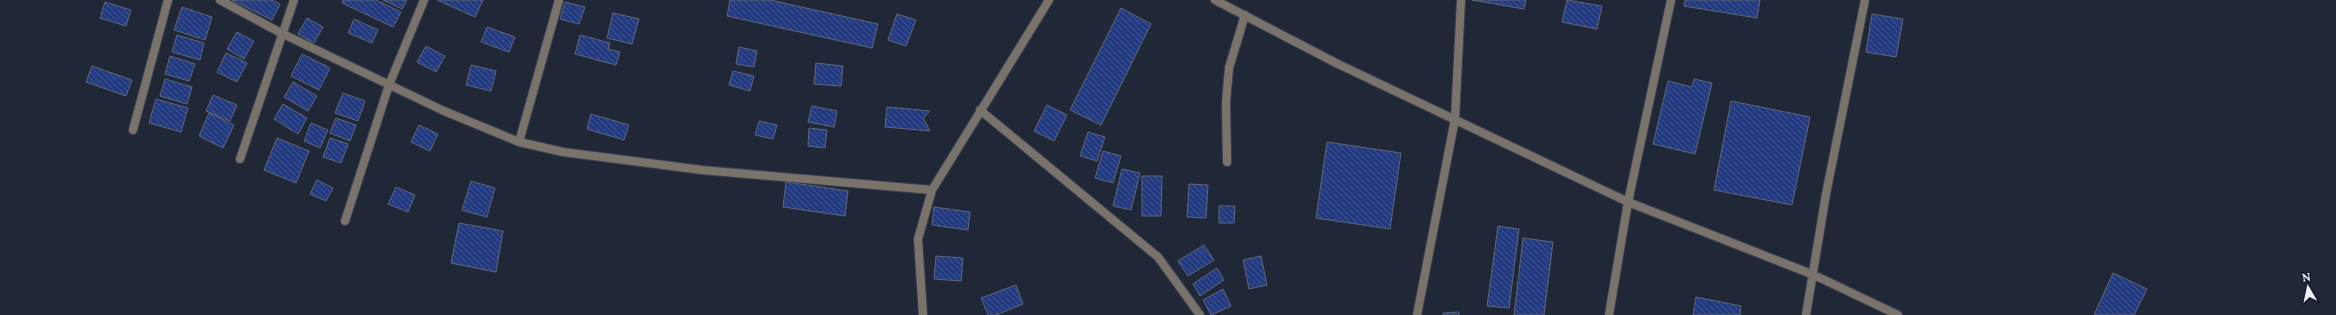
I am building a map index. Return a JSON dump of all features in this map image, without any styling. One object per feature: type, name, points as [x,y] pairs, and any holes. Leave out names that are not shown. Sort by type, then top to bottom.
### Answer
[{"type":"street","points":[[133,130],[168,0]]},
{"type":"street","points":[[220,0],[281,33],[390,85],[468,122],[519,142],[563,152],[702,170],[932,190]]},
{"type":"street","points":[[240,159],[281,33],[294,0]]},
{"type":"street","points":[[345,221],[390,85],[424,0]]},
{"type":"street","points":[[519,142],[558,0]]},
{"type":"street","points":[[923,315],[918,239],[932,190],[1049,0]]},
{"type":"street","points":[[1215,0],[1336,63],[1628,202],[1814,275],[1898,315]]},
{"type":"street","points":[[1417,315],[1455,119],[1461,0]]},
{"type":"street","points":[[1610,315],[1628,202],[1672,0]]},
{"type":"street","points":[[1806,315],[1814,275],[1826,194],[1865,0]]},
{"type":"street","points":[[1227,162],[1226,102],[1230,68],[1244,16]]},
{"type":"street","points":[[980,110],[1158,257],[1200,315]]},
{"type":"building","points":[[232,0],[272,0],[280,4],[272,20]]},
{"type":"building","points":[[343,0],[376,0],[401,12],[393,27],[342,3]]},
{"type":"building","points":[[383,0],[407,0],[402,9]]},
{"type":"building","points":[[437,0],[483,0],[475,17]]},
{"type":"building","points":[[730,0],[770,0],[878,24],[872,48],[727,16]]},
{"type":"building","points":[[1472,0],[1526,0],[1524,9]]},
{"type":"building","points":[[1567,0],[1602,6],[1597,29],[1562,22]]},
{"type":"building","points":[[1685,0],[1760,0],[1757,18],[1684,6]]},
{"type":"building","points":[[105,2],[131,10],[126,26],[100,18]]},
{"type":"building","points":[[565,2],[585,7],[579,24],[560,19]]},
{"type":"building","points":[[182,7],[212,17],[205,40],[174,30]]},
{"type":"building","points":[[1121,8],[1151,24],[1101,125],[1070,110]]},
{"type":"building","points":[[613,13],[639,19],[632,44],[607,38]]},
{"type":"building","points":[[897,14],[916,20],[906,46],[888,40]]},
{"type":"building","points":[[1872,14],[1903,19],[1896,57],[1866,52]]},
{"type":"building","points":[[307,18],[323,27],[314,43],[298,34]]},
{"type":"building","points":[[354,19],[378,30],[372,43],[348,33]]},
{"type":"building","points":[[487,27],[515,37],[509,52],[481,42]]},
{"type":"building","points":[[237,32],[254,41],[244,59],[227,49]]},
{"type":"building","points":[[177,35],[204,43],[200,60],[172,52]]},
{"type":"building","points":[[580,35],[610,43],[608,49],[620,52],[616,65],[575,54]]},
{"type":"building","points":[[426,46],[445,56],[436,72],[417,62]]},
{"type":"building","points":[[739,47],[757,51],[754,67],[736,64]]},
{"type":"building","points":[[226,53],[247,63],[237,82],[217,72]]},
{"type":"building","points":[[302,54],[330,68],[319,90],[291,76]]},
{"type":"building","points":[[170,56],[195,64],[189,81],[165,74]]},
{"type":"building","points":[[816,63],[843,66],[841,86],[814,84]]},
{"type":"building","points":[[471,65],[496,71],[491,91],[466,85]]},
{"type":"building","points":[[92,66],[132,80],[126,96],[86,82]]},
{"type":"building","points":[[733,71],[754,76],[750,91],[729,85]]},
{"type":"building","points":[[165,79],[192,87],[187,104],[160,96]]},
{"type":"building","points":[[1694,79],[1712,83],[1695,154],[1653,144],[1668,81],[1692,87]]},
{"type":"building","points":[[293,82],[317,96],[308,111],[284,97]]},
{"type":"building","points":[[343,93],[365,101],[358,121],[335,113]]},
{"type":"building","points":[[213,95],[237,105],[230,121],[206,111]]},
{"type":"building","points":[[156,99],[188,108],[181,132],[149,123]]},
{"type":"building","points":[[1731,101],[1810,117],[1792,205],[1714,190]]},
{"type":"building","points":[[283,104],[307,118],[298,134],[274,119]]},
{"type":"building","points":[[1047,105],[1067,115],[1054,141],[1034,131]]},
{"type":"building","points":[[812,106],[837,111],[834,127],[808,122]]},
{"type":"building","points":[[887,107],[930,111],[923,118],[930,131],[885,127]]},
{"type":"building","points":[[209,113],[234,125],[223,148],[199,136]]},
{"type":"building","points":[[591,114],[629,125],[624,140],[587,129]]},
{"type":"building","points":[[336,118],[356,125],[350,141],[330,133]]},
{"type":"building","points":[[759,121],[777,125],[773,139],[755,135]]},
{"type":"building","points":[[311,123],[328,130],[320,148],[304,141]]},
{"type":"building","points":[[419,125],[438,134],[430,151],[411,142]]},
{"type":"building","points":[[809,128],[827,130],[825,148],[808,146]]},
{"type":"building","points":[[1088,132],[1105,137],[1097,161],[1080,156]]},
{"type":"building","points":[[277,138],[309,151],[296,183],[264,170]]},
{"type":"building","points":[[330,138],[348,144],[341,163],[323,157]]},
{"type":"building","points":[[1327,142],[1401,153],[1390,229],[1316,218]]},
{"type":"building","points":[[1103,151],[1121,156],[1113,183],[1095,178]]},
{"type":"building","points":[[1122,169],[1140,173],[1131,210],[1113,206]]},
{"type":"building","points":[[1142,176],[1162,176],[1161,216],[1142,216]]},
{"type":"building","points":[[317,180],[333,188],[326,201],[310,194]]},
{"type":"building","points":[[471,181],[495,188],[487,217],[462,210]]},
{"type":"building","points":[[786,182],[848,191],[845,216],[783,207]]},
{"type":"building","points":[[1189,184],[1208,185],[1206,218],[1187,217]]},
{"type":"building","points":[[396,187],[415,195],[408,212],[388,204]]},
{"type":"building","points":[[1219,206],[1235,206],[1234,223],[1219,223]]},
{"type":"building","points":[[934,207],[970,212],[968,230],[932,225]]},
{"type":"building","points":[[459,223],[503,231],[496,272],[451,263]]},
{"type":"building","points":[[1498,226],[1519,229],[1509,308],[1487,306]]},
{"type":"building","points":[[1523,238],[1553,242],[1544,315],[1514,315]]},
{"type":"building","points":[[1204,245],[1214,260],[1188,276],[1178,261]]},
{"type":"building","points":[[936,256],[963,258],[961,281],[934,279]]},
{"type":"building","points":[[1261,256],[1267,285],[1249,289],[1243,260]]},
{"type":"building","points":[[1217,268],[1224,280],[1200,296],[1193,284]]},
{"type":"building","points":[[2113,273],[2147,289],[2134,315],[2094,315]]},
{"type":"building","points":[[1016,285],[1023,304],[996,315],[988,315],[981,298]]},
{"type":"building","points":[[1223,289],[1231,306],[1211,315],[1203,300]]},
{"type":"building","points":[[1696,297],[1741,306],[1740,315],[1693,315]]},
{"type":"building","points":[[1459,312],[1459,315],[1443,315],[1443,313]]}]
